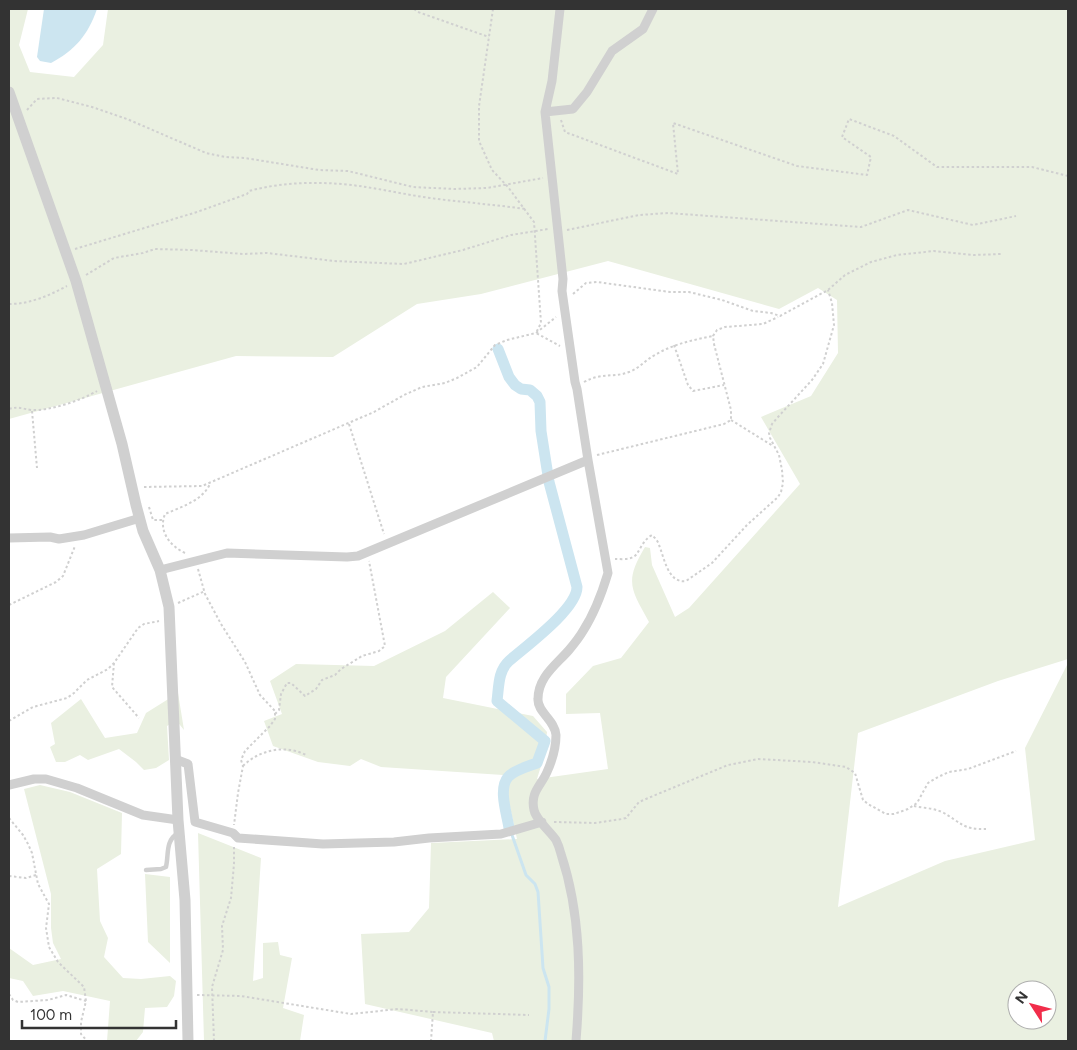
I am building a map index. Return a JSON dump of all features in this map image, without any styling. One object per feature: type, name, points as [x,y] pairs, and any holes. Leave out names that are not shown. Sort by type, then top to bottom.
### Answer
[{"type":"street","points":[[560,9],[552,81],[545,112],[563,279],[562,291],[572,362],[608,573],[604,589],[584,630],[570,650],[551,668],[539,689],[537,701],[540,709],[555,729],[556,737],[554,751],[547,772],[536,788],[534,811],[557,842],[567,873],[576,918],[578,1007],[576,1041]]},
{"type":"street","points":[[545,112],[573,109],[587,92],[612,51],[643,29],[653,9]]},
{"type":"street","points":[[9,92],[76,281],[106,386],[143,530],[160,570],[169,613],[178,820],[184,900],[188,1041]]},
{"type":"street","points":[[160,570],[227,553],[358,556],[588,459]]},
{"type":"street","points":[[9,538],[50,537],[59,539],[80,536],[140,518]]},
{"type":"street","points":[[176,759],[188,764],[195,822],[233,833],[238,838],[322,844],[394,842],[501,834],[542,822]]},
{"type":"street","points":[[9,785],[34,779],[46,779],[77,788],[143,816],[178,820]]},
{"type":"lane","points":[[146,870],[166,867],[169,856],[168,846],[172,837],[179,833]]},
{"type":"path","points":[[414,9],[489,37]]},
{"type":"path","points":[[493,9],[479,106],[479,141],[492,170],[526,209],[534,222],[541,323],[536,333],[559,345],[572,362]]},
{"type":"path","points":[[20,119],[37,99],[57,98],[128,119],[206,153],[319,170],[348,170],[412,187],[487,188],[553,176]]},
{"type":"path","points":[[558,110],[564,132],[678,174],[674,124],[797,166],[866,175],[871,157],[842,137],[849,119],[894,136],[937,167],[1032,167],[1068,176]]},
{"type":"path","points":[[65,251],[197,212],[270,186],[313,183],[366,186],[392,193],[526,209]]},
{"type":"path","points":[[9,304],[26,303],[52,294],[114,258],[155,249],[243,254],[267,253],[334,261],[404,264],[463,250],[511,235],[557,229],[564,231],[572,230],[638,215],[668,213],[861,227],[908,210],[973,225],[1016,216]]},
{"type":"path","points":[[606,560],[632,558],[642,543],[652,535],[658,542],[666,566],[676,580],[686,581],[712,563],[747,525],[778,497],[783,483],[782,470],[779,455],[769,433],[772,424],[812,380],[823,364],[834,325],[832,303],[828,290]]},
{"type":"path","points":[[576,386],[596,376],[628,373],[638,368],[655,354],[674,345],[713,336],[718,330],[725,327],[763,324],[780,316]]},
{"type":"path","points":[[713,336],[731,410],[731,420]]},
{"type":"path","points":[[674,345],[688,385],[693,391],[724,385]]},
{"type":"path","points":[[9,409],[16,407],[32,410],[44,409],[87,397],[106,386]]},
{"type":"path","points":[[32,410],[37,468]]},
{"type":"path","points":[[731,420],[771,446],[774,446]]},
{"type":"path","points":[[588,459],[724,424],[731,420]]},
{"type":"path","points":[[349,424],[387,544]]},
{"type":"path","points":[[187,554],[172,546],[164,531],[163,520],[165,514],[197,500],[206,492],[210,484]]},
{"type":"path","points":[[9,605],[56,582],[63,576],[80,536]]},
{"type":"path","points":[[275,715],[279,710],[281,694],[286,683],[291,683],[305,696],[316,689],[322,680],[335,675],[362,656],[379,651],[385,646],[368,552]]},
{"type":"path","points":[[198,560],[198,572],[221,624],[248,668],[260,695],[275,711],[275,719],[245,751],[242,760],[243,766],[233,833],[234,864],[231,898],[222,926],[223,950],[211,995],[214,1041]]},
{"type":"path","points":[[9,721],[33,707],[66,698],[74,693],[87,680],[108,669],[114,663],[138,628],[169,613],[205,591]]},
{"type":"path","points":[[114,663],[112,687],[139,718]]},
{"type":"path","points":[[243,766],[258,754],[270,751],[292,751],[306,755]]},
{"type":"path","points":[[542,822],[595,823],[626,818],[639,802],[728,765],[758,759],[812,762],[846,767],[855,773],[861,797],[868,804],[886,814],[901,812],[917,803],[928,783],[938,777],[949,772],[968,769],[1016,751]]},
{"type":"path","points":[[913,806],[942,812],[965,827],[975,829],[986,828]]},
{"type":"path","points":[[9,818],[15,824],[32,852],[38,884],[49,904],[46,928],[49,946],[58,962],[84,987],[86,1001],[81,1022],[81,1034],[87,1041]]},
{"type":"path","points":[[9,876],[26,878],[36,875]]},
{"type":"path","points":[[9,994],[13,1000],[18,1002],[48,1000],[66,995],[86,1001]]},
{"type":"path","points":[[187,995],[241,996],[351,1014],[398,1009],[529,1015]]},
{"type":"path","points":[[430,1041],[433,1012]]},
{"type":"green space","points":[[9,9],[28,9],[19,45],[30,72],[74,77],[103,45],[108,9],[1068,9],[1068,659],[998,681],[858,733],[838,907],[945,861],[1035,840],[1025,748],[1068,663],[1068,1041],[494,1041],[492,1033],[365,1004],[361,934],[409,932],[429,908],[431,843],[517,839],[503,775],[381,767],[361,759],[350,766],[318,762],[273,746],[264,721],[282,714],[270,681],[296,664],[374,666],[445,631],[493,592],[510,608],[446,677],[443,698],[533,716],[547,732],[544,756],[537,779],[608,769],[600,713],[566,714],[566,694],[593,666],[621,658],[649,622],[634,593],[632,585],[634,569],[645,547],[650,548],[652,565],[675,617],[689,608],[800,484],[761,417],[811,396],[838,353],[837,300],[818,288],[779,309],[608,261],[481,294],[417,304],[333,357],[236,356],[9,419]]},
{"type":"green space","points":[[178,693],[184,730],[176,720],[167,726],[169,760],[156,768],[144,770],[119,749],[88,760],[80,755],[65,762],[56,762],[50,747],[55,744],[51,723],[81,699],[105,738],[137,733],[146,713]]},
{"type":"green space","points":[[40,785],[70,792],[122,813],[121,854],[97,869],[100,921],[108,938],[104,957],[123,978],[141,979],[170,976],[176,981],[174,996],[167,1007],[145,1008],[143,1032],[136,1041],[107,1041],[110,1001],[63,991],[33,996],[23,981],[9,978],[9,948],[33,965],[61,959],[53,943],[51,894],[24,789]]},
{"type":"green space","points":[[198,833],[261,858],[253,981],[263,978],[263,943],[278,942],[280,955],[292,958],[283,1008],[304,1015],[300,1041],[204,1041]]},
{"type":"green space","points":[[145,874],[170,877],[170,963],[148,942]]},
{"type":"water","points":[[44,9],[97,9],[80,41],[67,53],[51,63],[40,61],[37,57]]},
{"type":"waterway","points":[[498,349],[509,377],[515,385],[521,389],[530,390],[537,396],[540,402],[541,431],[549,482],[577,587],[575,596],[569,606],[549,627],[509,661],[501,674],[497,701],[545,741],[537,763],[514,772],[505,782],[503,795],[509,828]]},
{"type":"waterway","points":[[512,835],[526,875],[535,884],[538,892],[543,968],[549,987],[549,1009],[545,1041]]}]
